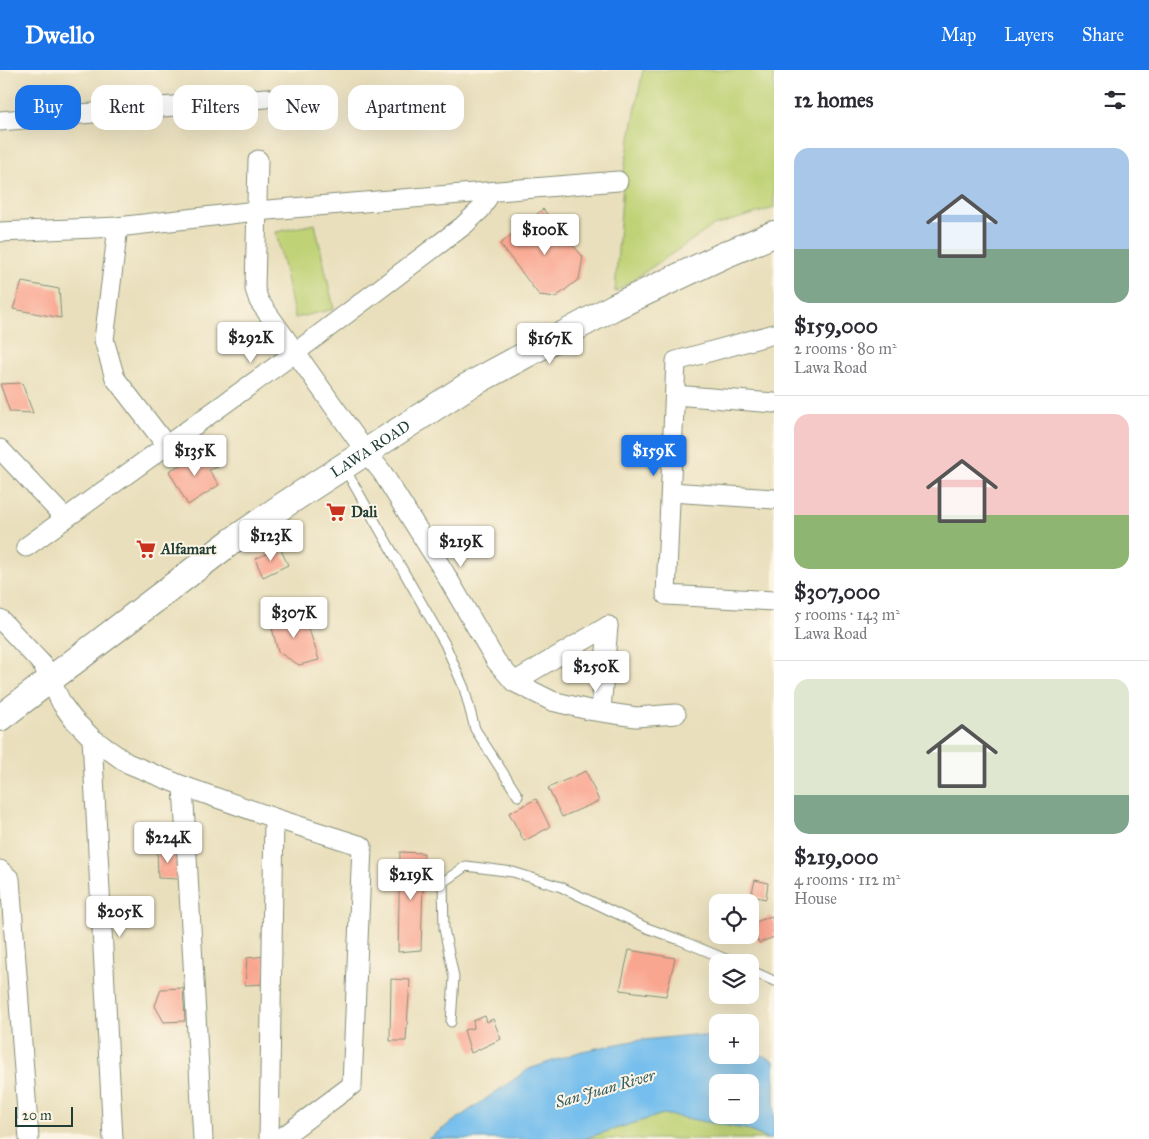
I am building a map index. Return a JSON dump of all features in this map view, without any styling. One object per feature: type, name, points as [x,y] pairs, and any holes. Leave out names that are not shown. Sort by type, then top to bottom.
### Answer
[{"type":"main road","name":"LAWA ROAD","points":[[0,718],[232,541],[466,387],[594,318],[722,256],[774,234]]},
{"type":"street","points":[[0,122],[266,98]]},
{"type":"street","points":[[258,160],[255,289],[259,301],[382,472],[443,570],[496,661],[514,682],[552,700],[589,710],[601,710],[636,716],[676,714]]},
{"type":"street","points":[[0,232],[118,226],[256,211],[618,181]]},
{"type":"street","points":[[26,547],[296,352],[463,226],[481,209],[491,192]]},
{"type":"street","points":[[118,226],[104,340],[115,378],[167,446]]},
{"type":"street","points":[[774,334],[676,361],[666,595],[774,601]]},
{"type":"street","points":[[675,395],[774,403]]},
{"type":"street","points":[[0,449],[65,518]]},
{"type":"street","points":[[671,492],[774,499]]},
{"type":"street","points":[[0,618],[42,665],[62,704],[92,738],[127,763],[183,786],[362,846],[352,1085],[280,1139]]},
{"type":"street","points":[[514,682],[608,626],[601,710]]},
{"type":"street","points":[[92,738],[113,1139]]},
{"type":"street","points":[[183,786],[203,1139]]},
{"type":"street","points":[[269,1139],[274,818]]},
{"type":"street","points":[[0,870],[10,879],[29,1139]]},
{"type":"lane","points":[[343,467],[445,644],[464,688],[475,729],[518,796]]},
{"type":"lane","points":[[451,1022],[454,977],[444,930],[443,882],[466,866],[513,872],[561,886],[647,928],[714,954]]},
{"type":"lane","points":[[759,974],[774,981]]},
{"type":"green space","points":[[643,70],[774,70],[774,208],[713,226],[615,292],[624,170]]},
{"type":"green space","points":[[315,224],[334,309],[295,318],[276,232]]},
{"type":"green space","points":[[663,1114],[709,1122],[709,1124],[746,1129],[768,1139],[583,1139]]},
{"type":"water","name":"San Juan River","points":[[693,1035],[709,1037],[709,1064],[759,1064],[759,1054],[774,1061],[774,1139],[768,1139],[746,1129],[718,1124],[759,1124],[759,1074],[709,1074],[709,1122],[663,1114],[583,1139],[428,1139],[529,1069],[582,1051],[633,1041]]},
{"type":"building","points":[[543,209],[583,257],[579,279],[556,297],[539,295],[500,244]]},
{"type":"building","points":[[22,282],[59,289],[61,318],[13,309]]},
{"type":"building","points":[[22,383],[33,413],[10,412],[0,384]]},
{"type":"building","points":[[204,451],[218,467],[209,470],[219,485],[188,505],[169,471]]},
{"type":"building","points":[[280,548],[288,565],[263,577],[255,559]]},
{"type":"building","points":[[297,608],[311,635],[319,660],[299,665],[278,652],[271,624]]},
{"type":"building","points":[[586,771],[599,801],[562,817],[548,788]]},
{"type":"building","points":[[536,799],[550,827],[524,841],[509,813]]},
{"type":"building","points":[[157,849],[177,850],[179,879],[158,878]]},
{"type":"building","points":[[400,852],[424,853],[421,950],[398,952]]},
{"type":"building","points":[[755,880],[768,883],[766,899],[759,898],[759,894],[752,894]]},
{"type":"building","points":[[771,916],[774,923],[774,937],[759,943],[759,921]]},
{"type":"building","points":[[629,950],[675,958],[666,996],[620,990]]},
{"type":"building","points":[[265,956],[266,984],[245,985],[247,958]]},
{"type":"building","points":[[391,979],[410,980],[406,1041],[390,1041]]},
{"type":"building","points":[[183,988],[185,1021],[164,1022],[155,1006],[161,989]]},
{"type":"building","points":[[485,1016],[487,1022],[493,1019],[501,1039],[471,1053],[464,1030],[474,1028],[473,1021]]},
{"type":"place","name":"Dali","points":[[336,512]]},
{"type":"place","name":"Alfamart","points":[[146,549]]}]
